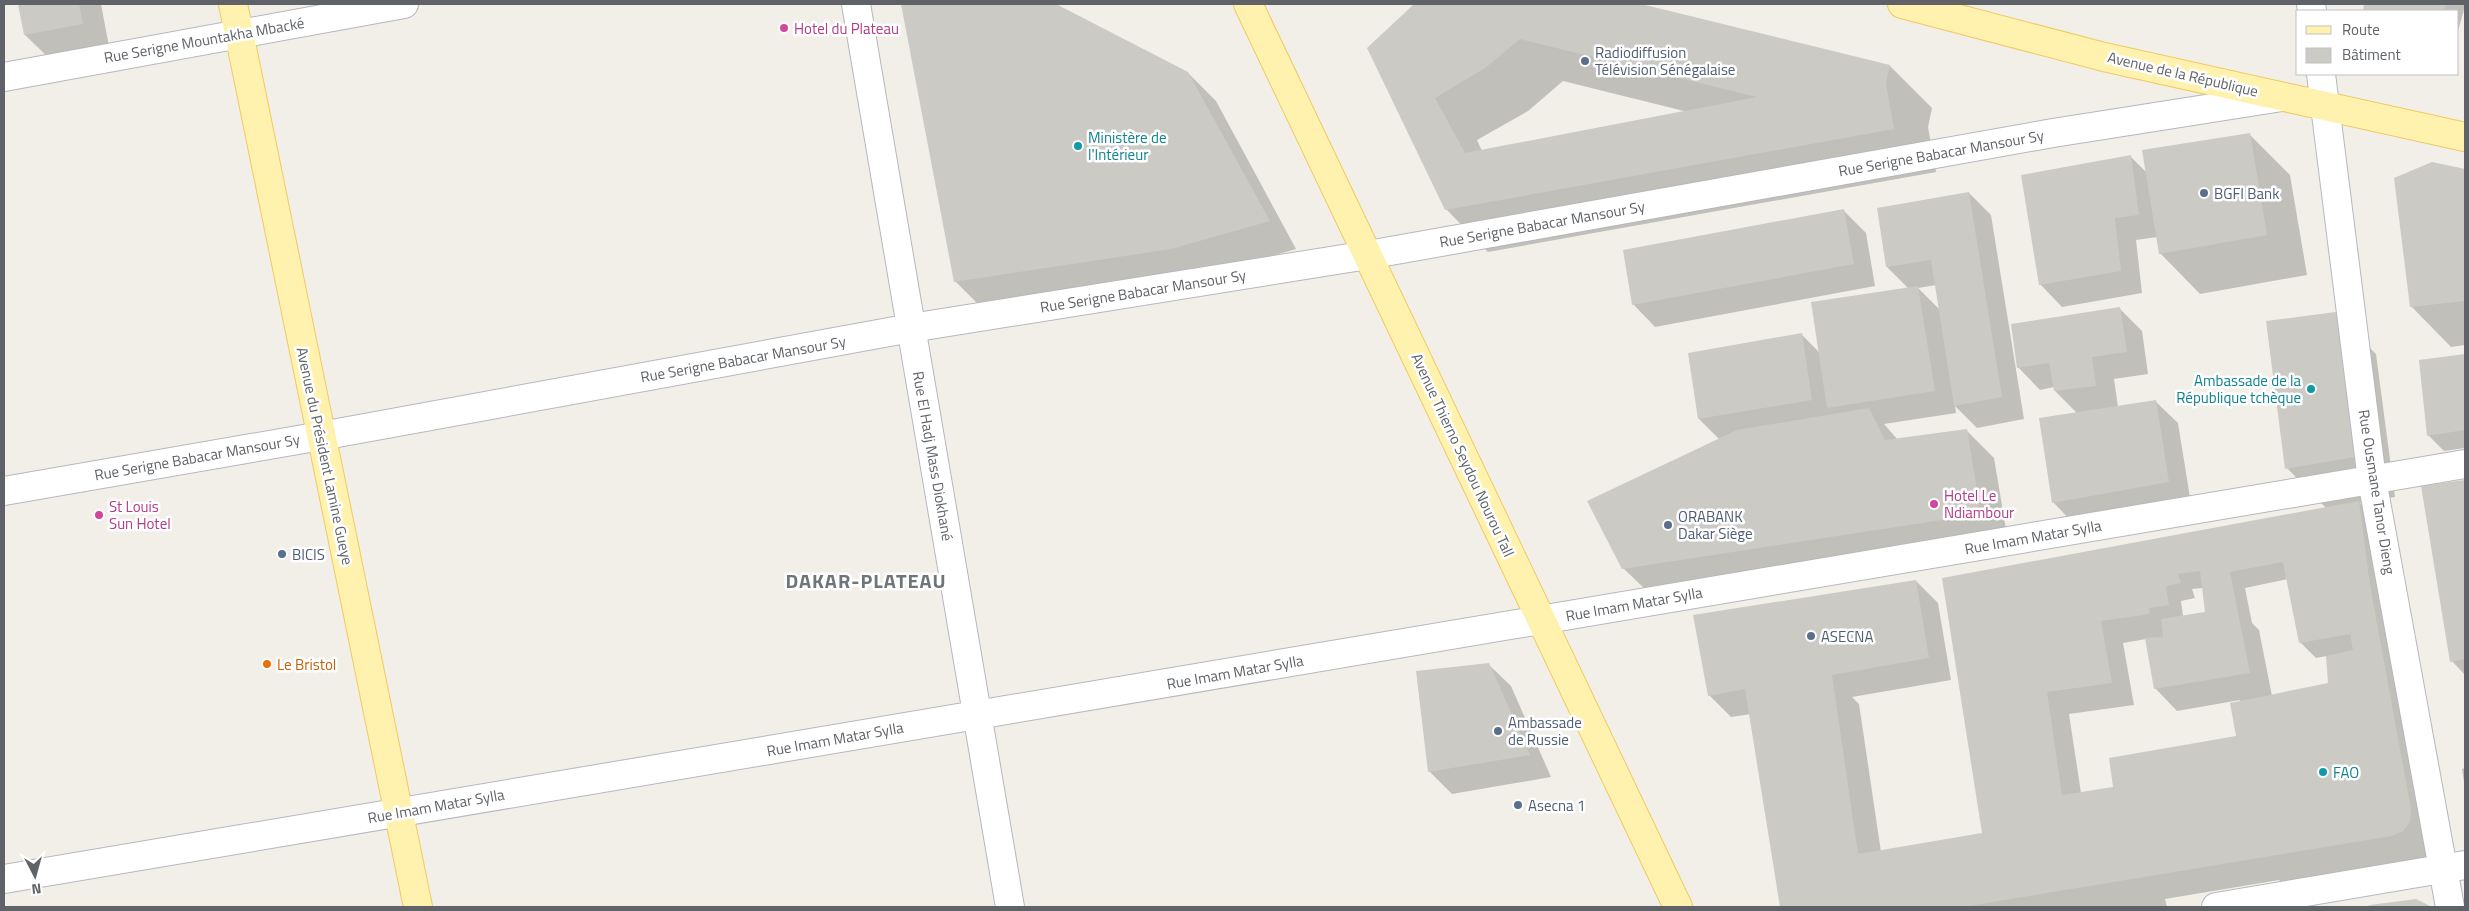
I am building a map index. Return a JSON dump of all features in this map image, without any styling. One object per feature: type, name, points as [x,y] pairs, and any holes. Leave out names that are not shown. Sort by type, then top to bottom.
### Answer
[{"type":"main road","name":"Avenue du Président Lamine Gueye","points":[[233,4],[418,907]]},
{"type":"main road","name":"Avenue Thierno Seydou Nourou Tall","points":[[1248,4],[1678,907]]},
{"type":"main road","name":"Avenue de la République","points":[[1902,4],[2104,57],[2465,137]]},
{"type":"street","name":"Rue Serigne Mountakha Mbacké","points":[[4,77],[404,4]]},
{"type":"street","name":"Rue El Hadj Mass Diokhané","points":[[856,4],[1010,907]]},
{"type":"street","name":"Rue Ousmane Tanor Dieng","points":[[2321,75],[2372,480],[2455,866],[2450,907]]},
{"type":"street","name":"Rue Serigne Babacar Mansour Sy","points":[[4,491],[321,436],[911,328],[1368,255],[2053,133],[2282,97]]},
{"type":"street","name":"Rue Imam Matar Sylla","points":[[4,879],[2465,464]]},
{"type":"street","points":[[2216,907],[2455,866]]},
{"type":"building","points":[[18,4],[79,4],[83,24],[24,35]]},
{"type":"building","name":"Ministère de l'Intérieur","points":[[901,4],[1056,4],[1188,72],[1270,221],[1171,249],[954,282]]},
{"type":"building","points":[[1414,4],[1641,4],[1890,65],[1886,83],[1894,129],[1445,210],[1367,48]],"holes":[[[1520,39],[1757,97],[1465,153],[1435,98],[1485,68]]]},
{"type":"building","points":[[2364,4],[2446,4],[2444,10],[2363,10]]},
{"type":"building","name":"BGFI Bank","points":[[2250,133],[2267,235],[2159,254],[2142,150]]},
{"type":"building","points":[[2131,155],[2139,215],[2115,218],[2121,271],[2039,285],[2021,175]]},
{"type":"building","points":[[2432,162],[2465,169],[2465,301],[2410,307],[2394,178]]},
{"type":"building","points":[[1969,192],[2002,397],[1954,406],[1931,260],[1886,267],[1877,208]]},
{"type":"building","points":[[1844,209],[1854,264],[1632,305],[1623,250]]},
{"type":"building","points":[[1918,286],[1935,391],[1827,408],[1811,302]]},
{"type":"building","points":[[2120,307],[2127,352],[2092,357],[2096,386],[2054,391],[2049,363],[2017,368],[2011,324]]},
{"type":"building","name":"Ambassade de la République tchèque","points":[[2336,312],[2355,457],[2285,469],[2266,321]]},
{"type":"building","points":[[1802,333],[1812,400],[1698,419],[1688,353]]},
{"type":"building","points":[[2465,354],[2465,430],[2427,436],[2419,360]]},
{"type":"building","points":[[2156,400],[2169,482],[2052,503],[2039,418]]},
{"type":"building","name":"Hotel Le Ndiambour","points":[[1869,408],[1885,440],[1967,429],[1981,514],[1622,569],[1587,501],[1737,430]]},
{"type":"building","points":[[2465,480],[2465,659],[2450,662],[2421,486]]},
{"type":"building","points":[[2359,501],[2370,585],[2411,809],[2410,822],[2403,831],[2392,836],[1963,907],[1780,907],[1745,689],[1708,696],[1693,615],[1916,580],[1929,658],[1832,675],[1858,854],[1982,833],[1942,578]],"holes":[[[2283,562],[2299,643],[2350,634],[2353,650],[2326,656],[2328,683],[2230,703],[2236,736],[2109,758],[2113,787],[2062,795],[2047,692],[2112,683],[2101,621],[2150,614],[2149,608],[2169,605],[2166,586],[2181,583],[2178,574],[2200,571],[2205,612],[2161,619],[2163,637],[2145,638],[2154,689],[2250,673],[2230,572]]]},
{"type":"building","points":[[1489,663],[1530,755],[1428,772],[1416,671]]},
{"type":"building","points":[[2416,899],[2432,907],[2364,907],[2370,905]]},
{"type":"place","name":"Hotel du Plateau","points":[[784,28]]},
{"type":"place","name":"Radiodiffusion Télévision Sénégalaise","points":[[1585,61]]},
{"type":"place","name":"Ministère de l'Intérieur","points":[[1078,146]]},
{"type":"place","name":"BGFI Bank","points":[[2204,193]]},
{"type":"place","name":"Ambassade de la République tchèque","points":[[2311,389]]},
{"type":"place","name":"Hotel Le Ndiambour","points":[[1934,504]]},
{"type":"place","name":"St Louis Sun Hotel","points":[[99,515]]},
{"type":"place","name":"ORABANK Dakar Siège","points":[[1668,525]]},
{"type":"place","name":"BICIS","points":[[282,554]]},
{"type":"place","name":"ASECNA","points":[[1811,636]]},
{"type":"place","name":"Le Bristol","points":[[267,664]]},
{"type":"place","name":"Ambassade de Russie","points":[[1498,731]]},
{"type":"place","name":"FAO","points":[[2323,772]]},
{"type":"place","name":"Asecna 1","points":[[1518,805]]},
{"type":"district","name":"DAKAR-PLATEAU","points":[[866,580]]}]
